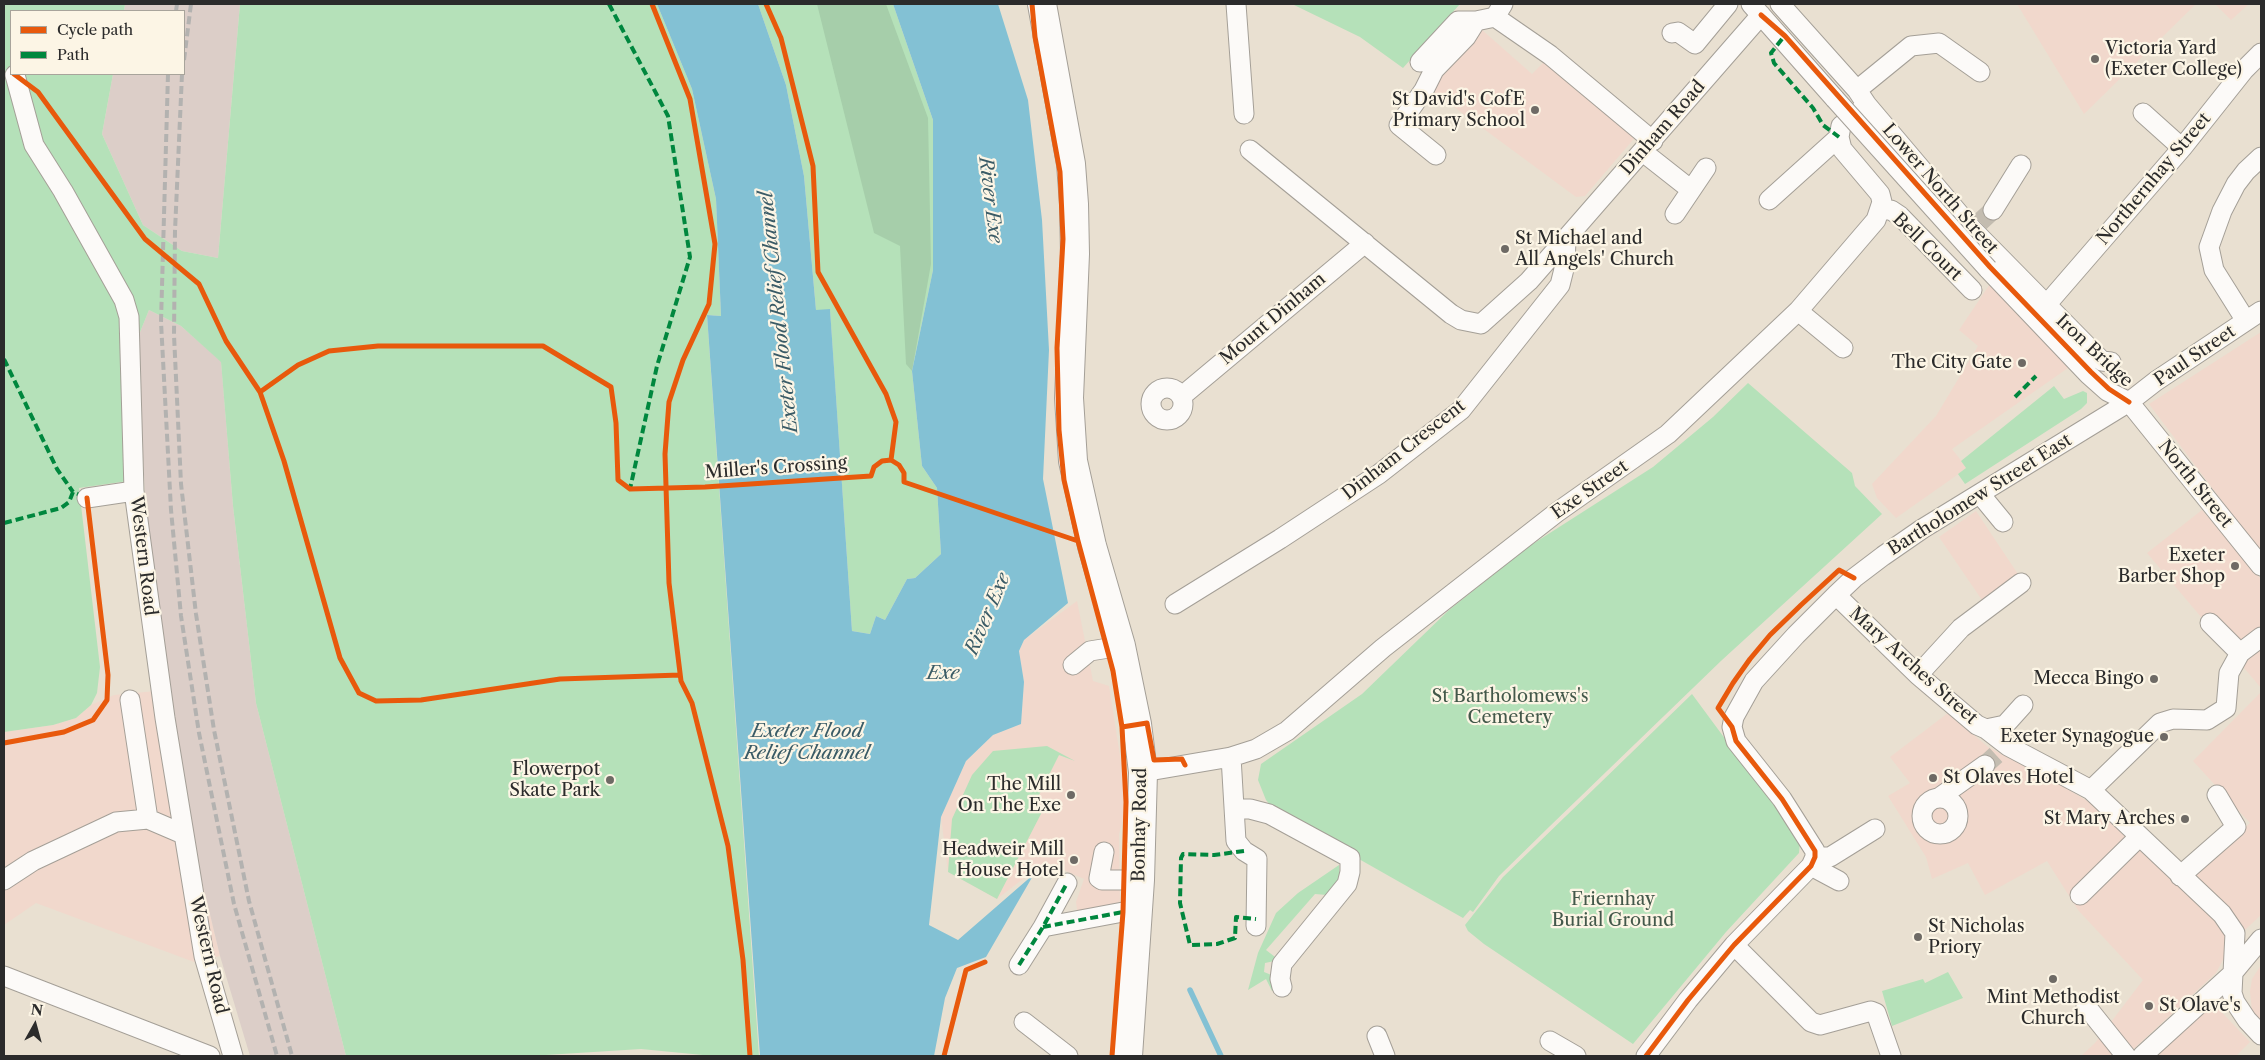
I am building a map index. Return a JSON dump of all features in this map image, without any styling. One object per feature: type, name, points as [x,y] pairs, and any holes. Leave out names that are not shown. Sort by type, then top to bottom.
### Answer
[{"type":"highway","name":"Bonhay Road","points":[[1042,4],[1071,164],[1074,204],[1075,254],[1069,398],[1073,462],[1092,546],[1120,646],[1137,724],[1143,772],[1140,880],[1128,1056]]},
{"type":"street","points":[[1236,4],[1244,114]]},
{"type":"street","points":[[1672,33],[1678,32],[1695,44],[1728,4]]},
{"type":"street","name":"Lower North Street","points":[[1780,4],[1862,98],[1982,220],[2047,304],[2102,361],[2111,362]]},
{"type":"street","points":[[1420,62],[1458,21],[1476,21],[1499,10],[1648,146],[1690,189]]},
{"type":"street","name":"Iron Bridge","points":[[1756,10],[1988,269],[2089,375],[2107,391],[2128,402]]},
{"type":"street","name":"Dinham Road","points":[[1566,240],[1648,146],[1756,10]]},
{"type":"street","points":[[1436,154],[1399,125],[1424,90],[1434,70],[1466,37],[1476,21]]},
{"type":"street","points":[[1769,200],[1838,137],[1842,126],[1862,98],[1911,46],[1939,43],[1980,72]]},
{"type":"street","name":"Northernhay Street","points":[[2047,304],[2182,148],[2244,70],[2261,53]]},
{"type":"street","name":"Western Road","points":[[15,75],[34,145],[63,191],[119,292],[129,317],[134,491],[165,718],[204,956],[233,1056]]},
{"type":"street","points":[[2143,113],[2182,148]]},
{"type":"street","points":[[1838,137],[1842,149],[1880,194],[1882,202],[1880,210]]},
{"type":"street","points":[[1250,150],[1451,314],[1460,320],[1474,324],[1481,324],[1523,287],[1566,240]]},
{"type":"street","points":[[2254,316],[2214,270],[2209,246],[2222,211],[2236,184],[2261,157]]},
{"type":"street","points":[[1982,220],[2021,165]]},
{"type":"street","points":[[1675,214],[1690,189],[1706,168]]},
{"type":"street","name":"Bell Court","points":[[1880,210],[1891,210],[1900,216],[1972,290]]},
{"type":"street","name":"Exe Street","points":[[1143,772],[1231,757],[1256,749],[1287,731],[1383,648],[1556,512],[1668,434],[1798,311],[1876,220],[1880,210]]},
{"type":"street","name":"Dinham Crescent","points":[[1175,604],[1280,539],[1379,474],[1461,410],[1560,285],[1565,264],[1566,240]]},
{"type":"street","name":"Mount Dinham","points":[[1182,396],[1365,243]]},
{"type":"street","points":[[1798,311],[1843,348]]},
{"type":"street","name":"Paul Street","points":[[2128,402],[2156,381],[2254,316]]},
{"type":"street","name":"Bartholomew Street East","points":[[1813,861],[1815,851],[1782,799],[1736,741],[1732,727],[1740,704],[1754,681],[1796,635],[1854,578],[1891,551],[2128,402]]},
{"type":"street","name":"North Street","points":[[2128,402],[2261,566]]},
{"type":"street","points":[[1987,490],[2007,519]]},
{"type":"street","points":[[87,498],[134,491]]},
{"type":"street","points":[[1918,675],[1961,628],[2016,592]]},
{"type":"street","name":"Mary Arches Street","points":[[1836,595],[1918,675],[1977,725],[1986,729],[1996,755],[2076,775],[2222,914],[2235,933],[2231,975],[2232,993],[2235,1002],[2247,1020],[2261,1035]]},
{"type":"street","points":[[2210,623],[2240,653]]},
{"type":"street","points":[[2091,790],[2160,723],[2172,719],[2183,721],[2207,720],[2226,708],[2229,673],[2240,653],[2261,637]]},
{"type":"street","points":[[1073,665],[1090,651],[1120,646]]},
{"type":"street","points":[[130,700],[148,819]]},
{"type":"street","points":[[1986,729],[2005,725],[2023,706]]},
{"type":"street","points":[[1940,797],[1996,755]]},
{"type":"street","points":[[1231,757],[1236,841],[1244,851],[1257,859],[1256,926]]},
{"type":"street","points":[[2180,876],[2236,827],[2216,795]]},
{"type":"street","points":[[1235,809],[1250,809],[1269,814],[1350,858],[1350,872],[1347,884],[1282,964],[1280,979],[1282,987]]},
{"type":"street","points":[[4,880],[33,861],[116,822],[148,819],[183,834]]},
{"type":"street","points":[[1646,1056],[1688,1000],[1734,945],[1813,861],[1830,857],[1875,829]]},
{"type":"street","points":[[2080,895],[2139,837]]},
{"type":"street","points":[[1104,852],[1099,878],[1102,880],[1140,880]]},
{"type":"street","points":[[1813,861],[1839,881]]},
{"type":"street","points":[[1019,965],[1067,883]]},
{"type":"street","points":[[1043,926],[1123,912]]},
{"type":"street","points":[[2142,1056],[2231,975],[2261,939]]},
{"type":"street","points":[[1734,945],[1811,1022],[1820,1024],[1871,1012],[1876,1013],[1891,1056]]},
{"type":"street","points":[[4,976],[210,1056]]},
{"type":"street","points":[[2086,1006],[2126,1056]]},
{"type":"street","points":[[1024,1022],[1068,1056]]},
{"type":"street","points":[[1377,1036],[1385,1056]]},
{"type":"street","points":[[1550,1041],[1576,1056]]},
{"type":"shaded area","points":[[125,4],[240,4],[218,258],[182,251],[143,225],[102,134],[113,75],[185,75],[185,10],[124,10]]},
{"type":"shaded area","name":"Victoria Yard (Exeter College)","points":[[2017,4],[2196,4],[2084,114]]},
{"type":"shaded area","name":"Victoria Yard (Exeter College)","points":[[2215,4],[2249,4],[2231,20]]},
{"type":"shaded area","name":"St David's CofE Primary School","points":[[1481,29],[1532,74],[1548,58],[1638,134],[1585,196],[1576,197],[1431,90]]},
{"type":"shaded area","points":[[1990,284],[2064,359],[2068,368],[1952,449],[1967,468],[1896,518],[1877,498],[1872,484],[1936,416],[1978,346],[1959,330]]},
{"type":"shaded area","points":[[149,310],[181,326],[221,361],[233,506],[256,703],[346,1056],[250,1056],[220,956],[190,831],[166,690],[146,507],[136,342]]},
{"type":"shaded area","points":[[2261,332],[2261,553],[2149,404]]},
{"type":"shaded area","points":[[2202,510],[2261,579],[2261,688],[2147,553]]},
{"type":"shaded area","points":[[1976,511],[2020,577],[1984,603],[1939,537]]},
{"type":"shaded area","points":[[1077,601],[1093,681],[1109,686],[1121,762],[1125,813],[1119,834],[1120,908],[1078,916],[1076,902],[1084,879],[1045,862],[997,899],[948,872],[941,817],[966,761],[993,735],[1021,724],[1024,682],[1019,651],[1024,640]]},
{"type":"shaded area","points":[[166,690],[190,831],[220,956],[194,962],[36,903],[4,925],[4,732],[53,725],[76,718],[91,705],[114,695]]},
{"type":"shaded area","points":[[2261,692],[2261,915],[2233,941],[2216,973],[2126,1056],[2081,1056],[2095,1043],[2143,980],[2078,910],[2047,861],[1985,895],[1968,863],[1932,879],[1926,857],[1888,796],[1910,783],[1890,757],[1948,713],[1988,747],[2059,784],[2094,805],[2179,886],[2221,851],[2250,823],[2193,761]]},
{"type":"shaded area","points":[[2261,965],[2261,1021],[2252,1011],[2250,991],[2252,979]]},
{"type":"shaded area","points":[[2210,1000],[2250,1042],[2236,1056],[2153,1056]]},
{"type":"green space","points":[[4,4],[125,4],[124,10],[10,10],[10,75],[113,75],[102,134],[143,225],[182,251],[218,258],[240,4],[657,4],[692,89],[716,199],[721,316],[707,315],[759,1056],[713,1056],[641,1049],[530,1056],[346,1056],[256,703],[233,506],[221,362],[181,326],[149,310],[136,342],[128,481],[79,488],[100,667],[97,693],[91,705],[76,718],[53,725],[4,732]]},
{"type":"green space","points":[[758,4],[893,4],[933,120],[933,270],[912,371],[922,466],[937,488],[941,554],[915,578],[907,579],[885,620],[876,616],[870,634],[852,631],[830,310],[816,310],[804,176],[786,85]]},
{"type":"green space","points":[[817,4],[886,4],[928,118],[931,264],[912,371],[906,364],[900,246],[874,233]]},
{"type":"green space","points":[[1292,4],[1460,4],[1403,68],[1360,37]]},
{"type":"green space","name":"St Bartholomews's Cemetery","points":[[1748,383],[1852,473],[1855,486],[1882,514],[1722,660],[1550,826],[1499,876],[1473,912],[1470,910],[1463,918],[1276,812],[1266,800],[1258,780],[1261,764],[1362,694],[1449,610],[1528,547],[1653,467],[1713,417]]},
{"type":"green space","points":[[2054,386],[2064,399],[2083,391],[2087,393],[2087,403],[2081,409],[1965,484],[1958,474],[1966,468],[1961,461]]},
{"type":"green space","name":"Friernhay Burial Ground","points":[[1692,694],[1799,839],[1799,853],[1726,932],[1633,1044],[1484,944],[1468,931],[1465,925],[1503,877]]},
{"type":"green space","points":[[1047,746],[1075,761],[1059,755],[1034,805],[1043,810],[997,899],[948,872],[952,819],[972,775],[993,751]]},
{"type":"green space","points":[[1339,865],[1340,879],[1327,895],[1315,894],[1266,950],[1279,960],[1265,963],[1264,972],[1274,976],[1279,986],[1272,991],[1266,979],[1248,990],[1258,953],[1276,913],[1298,893]]},
{"type":"green space","points":[[1948,972],[1963,998],[1892,1026],[1882,991],[1923,979],[1925,983]]},
{"type":"water","points":[[657,4],[758,4],[786,85],[804,176],[816,310],[830,309],[852,631],[870,634],[876,616],[885,620],[907,579],[915,578],[941,554],[937,488],[922,466],[912,371],[933,270],[933,120],[893,4],[998,4],[1028,100],[1042,220],[1049,350],[1043,479],[1068,603],[1024,640],[1019,651],[1024,682],[1021,724],[993,735],[966,761],[941,817],[929,925],[958,940],[1034,874],[986,957],[957,968],[945,998],[934,1056],[760,1056],[707,315],[721,316],[716,199],[692,89]]},
{"type":"waterway","points":[[1190,990],[1221,1056]]},
{"type":"tunnel","points":[[1980,222],[1993,210]]},
{"type":"tunnel","points":[[1985,765],[1996,755]]},
{"type":"railway","points":[[176,10],[177,4]]},
{"type":"railway","points":[[185,52],[191,4]]},
{"type":"railway","points":[[168,75],[161,322],[171,510],[181,616],[199,733],[234,904],[277,1056]]},
{"type":"railway","points":[[182,75],[175,231],[174,335],[181,484],[196,614],[214,730],[249,901],[292,1056]]},
{"type":"marked path","points":[[609,4],[668,116],[690,257],[657,366],[630,489]]},
{"type":"marked path","points":[[1782,39],[1771,53],[1774,63],[1813,108],[1823,125],[1839,137]]},
{"type":"marked path","points":[[4,359],[57,469],[73,492]]},
{"type":"marked path","points":[[2015,397],[2036,376]]},
{"type":"marked path","points":[[4,523],[61,508],[69,502],[73,492],[78,494]]},
{"type":"marked path","points":[[1244,851],[1214,855],[1183,854],[1181,858],[1180,903],[1190,945],[1217,944],[1235,938],[1236,917],[1256,919]]},
{"type":"marked path","points":[[1019,965],[1043,927],[1067,883]]},
{"type":"marked path","points":[[1043,927],[1123,912]]},
{"type":"cycle path","points":[[652,4],[690,99],[715,244],[709,304],[683,360],[669,402],[665,454],[669,583],[681,681],[692,703],[728,846],[743,960],[750,1056]]},
{"type":"cycle path","points":[[766,4],[781,38],[813,166],[818,272],[886,394],[896,422],[891,460]]},
{"type":"cycle path","points":[[1032,4],[1035,37],[1060,172],[1063,239],[1057,348],[1059,430],[1064,480],[1078,541],[1113,671],[1122,727],[1126,802],[1123,912],[1112,1056]]},
{"type":"cycle path","points":[[1761,15],[1785,36],[1990,267],[2091,372],[2109,389],[2129,402]]},
{"type":"cycle path","points":[[15,75],[38,92],[145,239],[199,284],[226,341],[260,392],[284,461],[340,658],[359,693],[376,701],[421,700],[560,679],[680,675]]},
{"type":"cycle path","name":"Miller's Crossing","points":[[260,392],[298,365],[329,351],[378,346],[543,346],[611,387],[616,423],[618,480],[630,489],[705,487],[871,476],[874,467],[882,461],[891,460],[899,465],[904,473],[904,482],[1078,541]]},
{"type":"cycle path","points":[[4,743],[64,732],[93,720],[107,700],[108,675],[87,498]]},
{"type":"cycle path","points":[[1646,1056],[1688,1000],[1734,945],[1811,866],[1815,857],[1815,851],[1782,799],[1736,741],[1732,727],[1718,708],[1750,659],[1770,635],[1801,605],[1839,570],[1854,578]]},
{"type":"cycle path","points":[[1122,727],[1147,723],[1154,760],[1182,759],[1185,765]]},
{"type":"cycle path","points":[[944,1056],[966,970],[985,962]]},
{"type":"place","name":"Victoria Yard (Exeter College)","points":[[2095,59]]},
{"type":"place","name":"St David's CofE Primary School","points":[[1535,110]]},
{"type":"place","name":"St Michael and All Angels' Church","points":[[1505,249]]},
{"type":"place","name":"The City Gate","points":[[2022,363]]},
{"type":"place","name":"Exeter Barber Shop","points":[[2235,566]]},
{"type":"place","name":"Mecca Bingo","points":[[2154,679]]},
{"type":"place","name":"Exeter Synagogue","points":[[2164,737]]},
{"type":"place","name":"St Olaves Hotel","points":[[1933,778]]},
{"type":"place","name":"Flowerpot Skate Park","points":[[610,780]]},
{"type":"place","name":"The Mill On The Exe","points":[[1071,795]]},
{"type":"place","name":"St Mary Arches","points":[[2185,819]]},
{"type":"place","name":"Headweir Mill House Hotel","points":[[1074,860]]},
{"type":"place","name":"St Nicholas Priory","points":[[1918,937]]},
{"type":"place","name":"Mint Methodist Church","points":[[2053,979]]},
{"type":"place","name":"St Olave's","points":[[2149,1006]]},
{"type":"water label","name":"River Exe","points":[[990,200]]},
{"type":"water label","name":"Exeter Flood Relief Channel","points":[[779,312]]},
{"type":"water label","name":"River Exe","points":[[988,614]]},
{"type":"water label","name":"Exe","points":[[943,674]]},
{"type":"water label","name":"Exeter Flood Relief Channel","points":[[807,743]]}]
